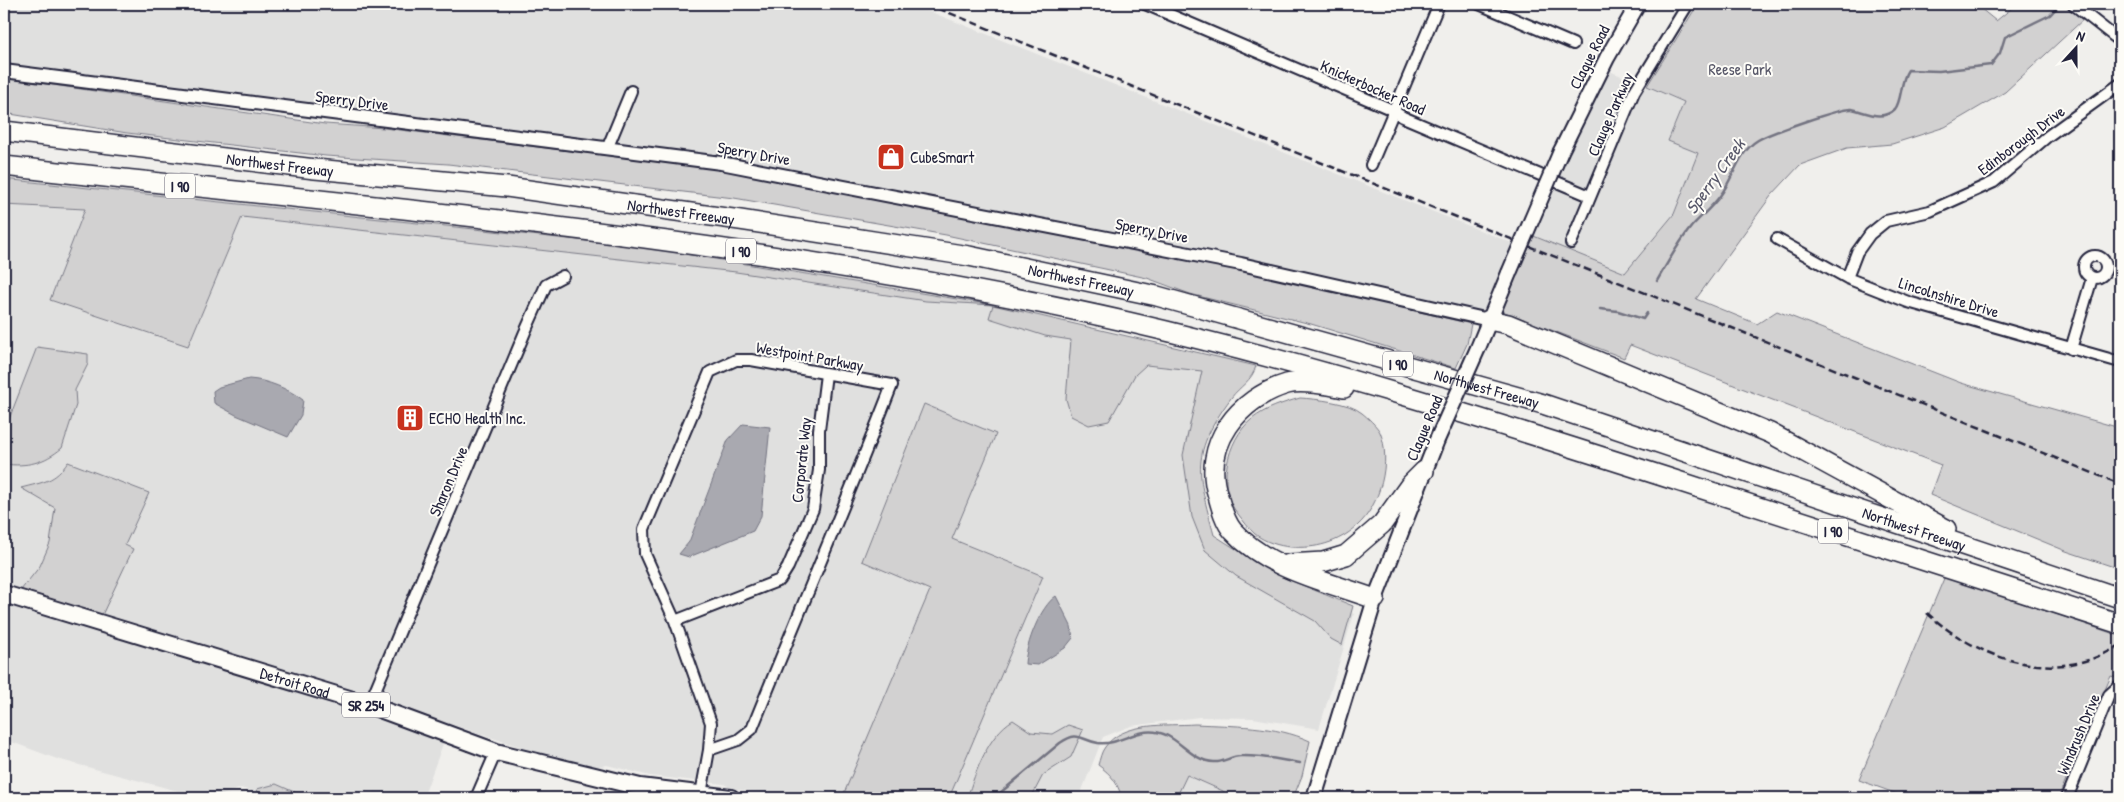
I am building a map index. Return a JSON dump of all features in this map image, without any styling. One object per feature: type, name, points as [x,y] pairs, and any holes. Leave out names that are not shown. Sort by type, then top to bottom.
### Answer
[{"type":"highway","points":[[4,126],[29,133]]},
{"type":"highway","name":"Northwest Freeway","points":[[4,131],[315,169],[508,188],[740,220],[968,256],[1157,296],[1543,404],[2120,598]]},
{"type":"highway","name":"Northwest Freeway","points":[[4,166],[565,227],[894,274],[1122,321],[1248,350],[1428,401],[2120,624]]},
{"type":"highway","points":[[1489,320],[1508,324],[1770,432],[1895,503],[2008,560]]},
{"type":"highway","points":[[1375,599],[1277,564],[1257,553],[1231,529],[1222,511],[1214,483],[1215,455],[1224,429],[1241,409],[1264,394],[1289,383],[1331,385],[1384,397],[1428,401]]},
{"type":"highway","points":[[1277,564],[1304,565],[1346,555],[1382,524],[1410,485],[1424,471]]},
{"type":"main road","name":"Clague Road","points":[[1314,798],[1375,599],[1424,471],[1561,151],[1607,58],[1638,4]]},
{"type":"main road","name":"Detroit Road","points":[[4,594],[369,706],[496,752],[543,765],[640,786],[731,798]]},
{"type":"street","name":"Knickerbocker Road","points":[[1145,4],[1590,196]]},
{"type":"street","points":[[1371,165],[1439,4]]},
{"type":"street","points":[[1479,4],[1574,44]]},
{"type":"street","name":"Clauge Parkway","points":[[1571,243],[1634,92],[1688,4]]},
{"type":"street","points":[[2073,4],[2120,41]]},
{"type":"street","name":"Sperry Drive","points":[[4,71],[721,163],[1241,264],[1489,320]]},
{"type":"street","name":"Edinborough Drive","points":[[1847,278],[1856,252],[1870,234],[1886,221],[1930,211],[1994,182],[2048,136],[2120,84]]},
{"type":"street","points":[[608,149],[631,91]]},
{"type":"street","name":"Lincolnshire Drive","points":[[1777,239],[1847,278],[1908,302],[2120,362]]},
{"type":"street","name":"Sharon Drive","points":[[369,706],[546,285],[563,276]]},
{"type":"street","points":[[2071,349],[2092,278]]},
{"type":"street","name":"Westpoint Parkway","points":[[701,794],[709,750],[711,723],[675,621],[645,554],[644,530],[710,372],[736,360],[892,386],[842,513],[804,599],[752,729],[738,740],[709,750]]},
{"type":"street","name":"Corporate Way","points":[[675,621],[780,580],[788,567],[812,509],[819,470],[819,430],[826,374]]},
{"type":"street","name":"Windrush Drive","points":[[2067,798],[2109,695],[2120,685]]},
{"type":"street","points":[[476,798],[496,752]]},
{"type":"shaded area","points":[[4,4],[911,4],[1517,245],[1487,317],[732,171],[293,117],[294,108],[4,68]]},
{"type":"shaded area","points":[[1607,70],[1684,102],[1668,141],[1698,153],[1674,214],[1625,273],[1531,235]]},
{"type":"shaded area","points":[[4,205],[85,209],[50,300],[188,346],[242,217],[736,272],[926,301],[993,305],[990,318],[1220,368],[1193,441],[1203,530],[1273,585],[1354,614],[1319,729],[1253,718],[1199,717],[1131,726],[1103,737],[1079,798],[949,798],[1042,577],[952,540],[842,798],[806,798],[732,789],[724,784],[650,776],[607,765],[595,767],[535,752],[287,670],[4,585]]},
{"type":"shaded area","points":[[249,379],[278,386],[303,400],[301,415],[288,437],[236,415],[214,403],[213,391],[219,387]]},
{"type":"shaded area","points":[[743,424],[770,427],[761,516],[753,531],[689,557],[679,554],[689,542],[728,440]]},
{"type":"shaded area","points":[[1056,596],[1071,626],[1073,638],[1065,648],[1038,665],[1025,664],[1028,646],[1039,617],[1050,601]]},
{"type":"shaded area","points":[[4,603],[176,654],[444,741],[423,798],[374,798],[373,791],[360,793],[354,798],[308,798],[276,784],[257,789],[259,794],[241,788],[214,798],[204,798],[57,759],[4,739]]},
{"type":"shaded area","points":[[1186,775],[1223,791],[1229,798],[1176,798]]},
{"type":"green space","name":"Reese Park","points":[[1698,4],[1975,4],[1996,21],[2017,4],[2100,4],[2005,92],[1945,127],[1892,144],[1847,148],[1800,165],[1771,196],[1696,299],[1757,324],[1777,311],[1961,383],[2120,428],[2120,569],[2066,551],[1930,495],[1941,465],[1630,345],[1624,358],[1502,311],[1531,235],[1625,273],[1674,214],[1698,153],[1668,141],[1684,102],[1647,86]]},
{"type":"green space","points":[[4,78],[325,124],[384,128],[732,171],[1235,268],[1471,324],[1467,344],[1456,368],[1311,324],[1190,294],[1147,278],[946,235],[734,198],[448,164],[326,156],[127,133],[4,113]]},
{"type":"green space","points":[[4,179],[643,247],[993,305],[926,301],[736,272],[242,217],[188,346],[50,300],[85,209],[4,205]]},
{"type":"green space","points":[[993,305],[1256,366],[1252,376],[1234,394],[1218,417],[1203,449],[1201,479],[1214,535],[1275,574],[1353,606],[1342,645],[1331,639],[1315,621],[1236,576],[1205,550],[1192,517],[1183,455],[1202,371],[1146,365],[1135,375],[1109,421],[1089,425],[1071,416],[1066,399],[1071,340],[1045,336],[989,318]]},
{"type":"green space","points":[[37,347],[88,354],[88,364],[75,390],[76,405],[62,448],[49,457],[35,463],[20,465],[4,464],[4,432]]},
{"type":"green space","points":[[1300,398],[1341,404],[1362,413],[1380,432],[1385,456],[1382,482],[1378,495],[1365,517],[1357,526],[1342,537],[1326,544],[1309,547],[1286,546],[1272,543],[1259,537],[1231,504],[1227,492],[1226,478],[1230,452],[1243,428],[1263,412]]},
{"type":"green space","points":[[924,404],[996,434],[952,539],[1043,576],[949,798],[842,798],[930,590],[862,561]]},
{"type":"green space","points":[[68,462],[149,493],[125,545],[133,549],[102,615],[21,590],[40,566],[50,543],[55,508],[21,488],[48,480],[58,474]]},
{"type":"green space","points":[[1945,576],[2120,636],[2120,679],[2111,676],[2058,798],[1908,798],[1859,780]]},
{"type":"green space","points":[[1013,720],[1031,732],[1052,734],[1068,725],[1083,730],[1071,757],[1043,775],[1031,798],[967,798],[984,754],[997,735]]},
{"type":"green space","points":[[1195,724],[1268,729],[1310,741],[1302,776],[1293,798],[1229,798],[1223,791],[1187,775],[1176,798],[1122,798],[1113,779],[1098,765],[1105,747],[1123,733],[1146,726]]},
{"type":"green space","points":[[276,784],[308,798],[260,798],[257,789]]},
{"type":"waterway","name":"Sperry Creek","points":[[1657,281],[1682,239],[1714,204],[1725,189],[1741,158],[1751,145],[1758,140],[1834,112],[1852,109],[1879,116],[1890,113],[1895,109],[1899,101],[1908,70],[1939,71],[1991,65],[2000,53],[2005,37],[2050,15],[2060,4]]},
{"type":"waterway","points":[[1600,309],[1618,311],[1643,319],[1647,313]]},
{"type":"waterway","name":"Sperry Creek","points":[[994,798],[1060,743],[1076,736],[1092,742],[1107,743],[1140,733],[1158,732],[1174,739],[1195,756],[1207,761],[1217,762],[1237,756],[1248,756],[1300,763]]},
{"type":"railway","points":[[927,4],[2120,484]]},
{"type":"railway","points":[[1927,613],[1948,630],[1971,644],[1995,655],[2020,662],[2045,666],[2071,664],[2096,657],[2120,645]]},
{"type":"place","name":"CubeSmart","points":[[891,157]]},
{"type":"place","name":"ECHO Health Inc.","points":[[410,418]]}]
